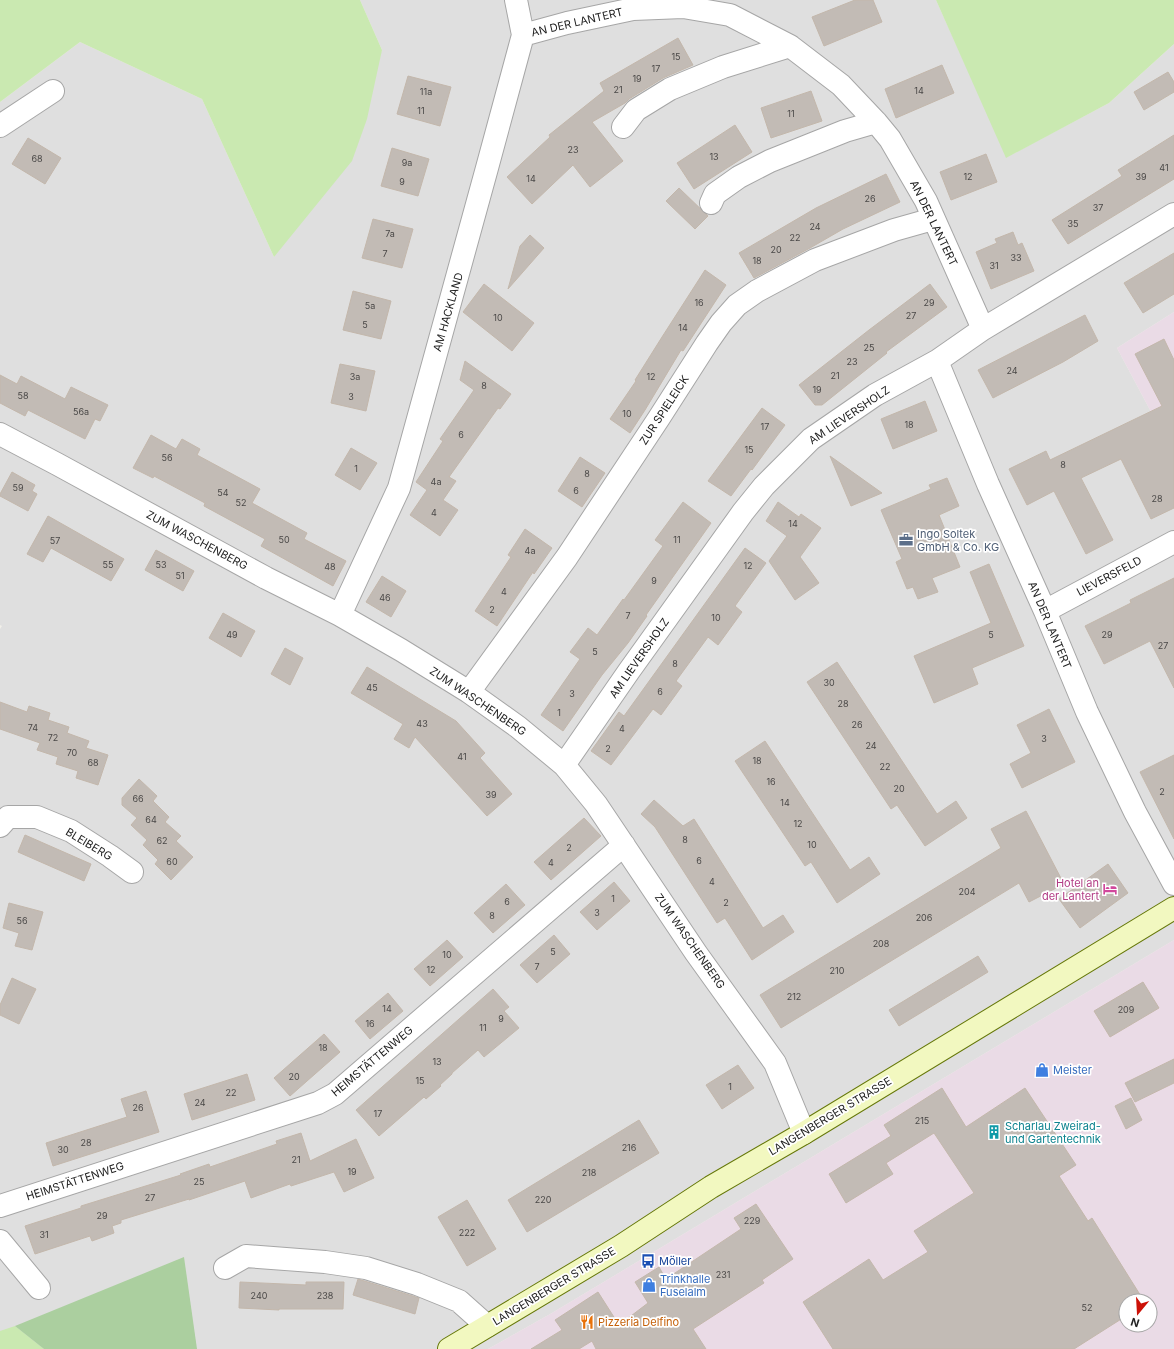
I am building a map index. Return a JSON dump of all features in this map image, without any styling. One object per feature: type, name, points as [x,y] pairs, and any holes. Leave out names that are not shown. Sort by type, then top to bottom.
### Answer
[{"type":"main road","name":"LANGENBERGER STRASSE","points":[[449,1349],[621,1246],[711,1187],[804,1133],[1174,908]]},
{"type":"street","name":"AM HACKLAND","points":[[340,615],[399,488],[523,35],[516,0]]},
{"type":"street","name":"AN DER LANTERT","points":[[523,35],[567,23],[633,9],[683,7],[730,15],[790,46],[841,85],[890,139],[926,201],[983,329]]},
{"type":"street","points":[[623,127],[636,110],[670,90],[723,67],[790,46]]},
{"type":"street","points":[[0,126],[52,92]]},
{"type":"street","points":[[711,203],[714,194],[740,177],[770,161],[845,131],[876,122]]},
{"type":"street","name":"AM LIEVERSHOLZ","points":[[564,765],[633,664],[743,512],[764,486],[811,439],[875,395],[937,361],[983,329],[1174,214]]},
{"type":"street","name":"ZUR SPIELEICK","points":[[469,692],[567,557],[707,343],[721,323],[737,305],[757,291],[815,260],[894,230],[934,219]]},
{"type":"street","name":"AN DER LANTERT","points":[[937,361],[988,484],[1045,611],[1090,719],[1135,812],[1174,884]]},
{"type":"street","name":"ZUM WASCHENBERG","points":[[0,434],[266,578],[340,615],[401,650],[469,692],[518,727],[564,765],[596,804],[696,953],[774,1063],[804,1133]]},
{"type":"street","name":"LIEVERSFELD","points":[[1045,611],[1174,542]]},
{"type":"street","name":"BLEIBERG","points":[[0,826],[8,817],[36,818],[70,831],[110,856],[132,872]]},
{"type":"street","name":"HEIMSTÄTTENWEG","points":[[0,1206],[318,1103],[336,1094],[624,845]]},
{"type":"street","points":[[0,1241],[39,1288]]},
{"type":"street","name":"LANGENBERGER STRASSE","points":[[225,1268],[246,1256],[325,1262],[366,1268],[417,1284],[459,1301],[487,1326]]},
{"type":"shaded area","points":[[360,0],[936,0],[1007,157],[1109,103],[1174,44],[1174,312],[1117,348],[1174,455],[1174,940],[552,1313],[488,1349],[0,1349],[0,629],[2,626],[0,625],[0,102],[80,42],[202,99],[274,257],[382,50]]},
{"type":"shaded area","points":[[1174,312],[1174,455],[1117,348]]},
{"type":"shaded area","points":[[1174,940],[1174,1349],[488,1349],[552,1313]]},
{"type":"green space","points":[[0,0],[360,0],[382,50],[367,119],[352,161],[274,257],[202,99],[80,42],[0,102]]},
{"type":"green space","points":[[936,0],[1174,0],[1174,44],[1109,103],[1006,158]]},
{"type":"green space","points":[[184,1257],[197,1349],[44,1349],[15,1326]]},
{"type":"green space","points":[[15,1326],[44,1349],[0,1349],[0,1331]]},
{"type":"building","points":[[855,0],[873,0],[882,22],[824,46],[812,17]]},
{"type":"building","points":[[678,38],[693,65],[663,78],[625,103],[592,122],[623,161],[590,187],[573,165],[532,204],[507,177],[550,137],[549,135],[604,91],[600,83]]},
{"type":"building","points":[[942,65],[954,93],[896,118],[885,89]]},
{"type":"building","points":[[1168,72],[1174,82],[1174,92],[1144,110],[1134,92]]},
{"type":"building","points":[[408,76],[451,87],[440,126],[397,114]]},
{"type":"building","points":[[811,91],[822,121],[771,138],[761,108]]},
{"type":"building","points":[[735,125],[752,152],[694,189],[677,163]]},
{"type":"building","points":[[1174,135],[1174,179],[1068,244],[1052,220],[1122,176],[1118,170]]},
{"type":"building","points":[[28,138],[61,158],[45,184],[12,164]]},
{"type":"building","points":[[392,148],[429,159],[418,196],[381,186]]},
{"type":"building","points":[[986,154],[997,182],[951,200],[940,172]]},
{"type":"building","points":[[886,174],[900,202],[843,229],[754,278],[739,253],[816,208]]},
{"type":"building","points":[[679,188],[708,216],[695,229],[666,201]]},
{"type":"building","points":[[373,219],[413,229],[402,268],[362,258]]},
{"type":"building","points":[[1013,232],[1018,245],[1022,243],[1034,271],[991,289],[976,252],[997,243],[995,239]]},
{"type":"building","points":[[530,235],[544,248],[508,289],[520,246]]},
{"type":"building","points":[[1174,253],[1174,294],[1143,313],[1124,283]]},
{"type":"building","points":[[705,270],[726,285],[683,351],[681,350],[630,433],[610,419],[636,381],[635,380]]},
{"type":"building","points":[[484,284],[534,323],[512,351],[463,312]]},
{"type":"building","points":[[930,284],[947,307],[886,352],[887,353],[822,405],[815,405],[799,385]]},
{"type":"building","points":[[353,291],[391,301],[381,339],[343,330]]},
{"type":"building","points":[[1085,315],[1098,341],[1063,362],[993,398],[978,370]]},
{"type":"building","points":[[1164,339],[1174,360],[1174,508],[1151,519],[1121,459],[1081,478],[1113,540],[1086,554],[1054,491],[1027,505],[1009,469],[1046,451],[1050,460],[1162,406],[1135,354]]},
{"type":"building","points":[[465,361],[511,394],[500,409],[498,408],[449,477],[456,481],[443,500],[458,510],[440,536],[410,515],[427,490],[416,482],[443,441],[440,439],[474,390],[460,380]]},
{"type":"building","points":[[340,364],[375,371],[366,411],[331,403]]},
{"type":"building","points":[[0,375],[17,384],[21,376],[65,399],[71,387],[108,405],[100,421],[95,419],[85,439],[28,410],[25,416],[0,403]]},
{"type":"building","points":[[925,401],[937,431],[893,449],[881,419]]},
{"type":"building","points":[[762,408],[785,425],[731,496],[708,481]]},
{"type":"building","points":[[151,435],[176,449],[182,439],[200,449],[197,455],[260,489],[252,503],[307,533],[304,539],[346,561],[333,586],[261,546],[265,539],[204,506],[205,503],[154,476],[153,478],[133,468]]},
{"type":"building","points":[[351,448],[377,463],[360,490],[335,475]]},
{"type":"building","points":[[830,456],[882,493],[851,506]]},
{"type":"building","points":[[580,457],[605,473],[582,507],[558,491]]},
{"type":"building","points":[[12,472],[35,485],[32,491],[37,494],[28,511],[0,496]]},
{"type":"building","points":[[947,478],[959,506],[939,515],[960,567],[932,578],[938,592],[918,599],[913,587],[907,589],[896,562],[902,559],[881,510],[931,489],[929,485]]},
{"type":"building","points":[[683,502],[711,523],[628,643],[602,675],[563,731],[541,715],[580,659],[570,652],[588,628],[597,635],[623,599],[624,600],[663,546],[655,540]]},
{"type":"building","points":[[778,502],[799,517],[801,514],[821,528],[800,557],[819,583],[795,600],[769,561],[787,536],[766,521]]},
{"type":"building","points":[[48,516],[124,559],[111,581],[51,548],[43,562],[27,554]]},
{"type":"building","points":[[525,529],[552,548],[534,574],[533,572],[497,626],[475,611],[511,557],[508,555]]},
{"type":"building","points":[[745,548],[766,563],[735,606],[742,612],[718,645],[708,637],[676,681],[682,686],[661,715],[653,709],[611,765],[591,751],[619,712],[624,716]]},
{"type":"building","points":[[156,550],[194,571],[183,591],[145,570]]},
{"type":"building","points":[[989,564],[1024,646],[972,668],[978,684],[934,703],[914,656],[991,623],[970,572]]},
{"type":"building","points":[[382,576],[406,591],[391,617],[366,602]]},
{"type":"building","points":[[1174,578],[1174,688],[1150,641],[1104,664],[1085,626],[1131,603],[1130,600]]},
{"type":"building","points":[[223,613],[255,631],[241,657],[209,638]]},
{"type":"building","points":[[285,648],[303,658],[290,685],[271,674]]},
{"type":"building","points":[[837,662],[937,814],[956,801],[967,818],[925,846],[897,805],[891,809],[807,682]]},
{"type":"building","points":[[367,667],[456,721],[485,753],[480,758],[512,794],[487,816],[415,737],[409,748],[394,739],[403,724],[351,693]]},
{"type":"building","points":[[0,702],[27,712],[29,706],[50,713],[48,720],[69,727],[67,733],[89,741],[86,748],[108,755],[98,785],[76,778],[78,771],[56,764],[58,757],[37,750],[40,743],[0,729]]},
{"type":"building","points":[[1049,709],[1075,762],[1022,788],[1010,764],[1031,753],[1017,725]]},
{"type":"building","points":[[765,741],[850,870],[869,857],[880,874],[837,903],[811,862],[805,866],[735,761]]},
{"type":"building","points":[[1174,755],[1174,839],[1140,772]]},
{"type":"building","points":[[139,779],[157,796],[153,801],[169,817],[165,822],[181,836],[176,841],[193,857],[171,880],[155,864],[158,860],[143,845],[147,840],[131,825],[137,818],[122,805],[122,798]]},
{"type":"building","points":[[654,800],[683,826],[694,819],[763,928],[783,915],[794,932],[752,960],[725,918],[717,923],[655,827],[641,814]]},
{"type":"building","points":[[1026,811],[1064,884],[1029,902],[1019,883],[781,1028],[760,995],[1001,848],[991,829]]},
{"type":"building","points":[[584,818],[601,836],[551,880],[534,862]]},
{"type":"building","points":[[25,835],[91,864],[84,881],[18,852]]},
{"type":"building","points":[[1108,864],[1128,893],[1080,928],[1059,899]]},
{"type":"building","points":[[614,882],[630,901],[597,930],[580,912]]},
{"type":"building","points":[[506,884],[525,905],[493,933],[474,913]]},
{"type":"building","points":[[9,903],[43,912],[32,950],[15,946],[19,933],[3,928]]},
{"type":"building","points":[[554,935],[570,954],[537,983],[520,965]]},
{"type":"building","points":[[447,940],[463,957],[430,986],[414,969]]},
{"type":"building","points":[[978,956],[988,972],[899,1026],[889,1010]]},
{"type":"building","points":[[12,978],[36,989],[19,1024],[0,1015],[0,1005]]},
{"type":"building","points":[[1143,982],[1159,1008],[1110,1037],[1094,1011]]},
{"type":"building","points":[[493,989],[509,1007],[504,1011],[519,1028],[484,1057],[478,1050],[452,1073],[440,1085],[441,1086],[426,1099],[424,1097],[379,1136],[356,1110]]},
{"type":"building","points":[[388,993],[403,1011],[370,1039],[355,1021]]},
{"type":"building","points":[[324,1034],[340,1052],[290,1096],[274,1078]]},
{"type":"building","points":[[1174,1059],[1174,1083],[1135,1102],[1125,1083]]},
{"type":"building","points":[[738,1065],[754,1088],[722,1109],[706,1085]]},
{"type":"building","points":[[247,1074],[255,1100],[192,1120],[184,1094]]},
{"type":"building","points":[[942,1088],[966,1127],[1025,1088],[1076,1165],[1059,1176],[1088,1221],[1092,1218],[1139,1293],[1118,1293],[1118,1321],[1074,1349],[833,1349],[803,1302],[869,1259],[883,1280],[928,1252],[914,1231],[974,1193],[934,1133],[886,1163],[893,1174],[846,1203],[829,1174],[891,1136],[884,1125]]},
{"type":"building","points":[[146,1091],[159,1132],[53,1166],[46,1143],[127,1117],[121,1099]]},
{"type":"building","points":[[1131,1098],[1142,1120],[1126,1129],[1115,1106]]},
{"type":"building","points":[[639,1120],[659,1153],[527,1232],[508,1200]]},
{"type":"building","points":[[301,1133],[310,1161],[356,1139],[374,1178],[344,1192],[334,1172],[291,1186],[290,1184],[251,1198],[245,1181],[189,1200],[121,1220],[121,1223],[112,1226],[114,1233],[92,1241],[90,1236],[35,1254],[25,1226],[81,1208],[81,1206],[181,1175],[180,1174],[209,1164],[210,1167],[277,1144],[276,1141]]},
{"type":"building","points":[[467,1200],[496,1249],[467,1266],[438,1217]]},
{"type":"building","points":[[756,1204],[793,1259],[762,1280],[764,1283],[693,1329],[706,1349],[596,1349],[592,1341],[579,1349],[531,1349],[562,1330],[555,1320],[598,1292],[619,1325],[648,1303],[635,1282],[659,1267],[666,1279],[741,1229],[734,1218]]},
{"type":"building","points":[[358,1279],[419,1298],[415,1314],[353,1295]]},
{"type":"building","points":[[240,1282],[306,1285],[306,1282],[344,1282],[343,1309],[279,1310],[239,1308]]},
{"type":"place","name":"Ingo Soltek GmbH & Co. KG","points":[[906,540]]},
{"type":"place","name":"Hotel an der Lantert","points":[[1110,889]]},
{"type":"place","name":"Meister","points":[[1042,1070]]},
{"type":"place","name":"Scharlau Zweirad- und Gartentechnik","points":[[994,1132]]},
{"type":"place","name":"Möller","points":[[648,1261]]},
{"type":"place","name":"Trinkhalle Fuselalm","points":[[649,1285]]},
{"type":"place","name":"Pizzeria Delfino","points":[[587,1322]]}]
